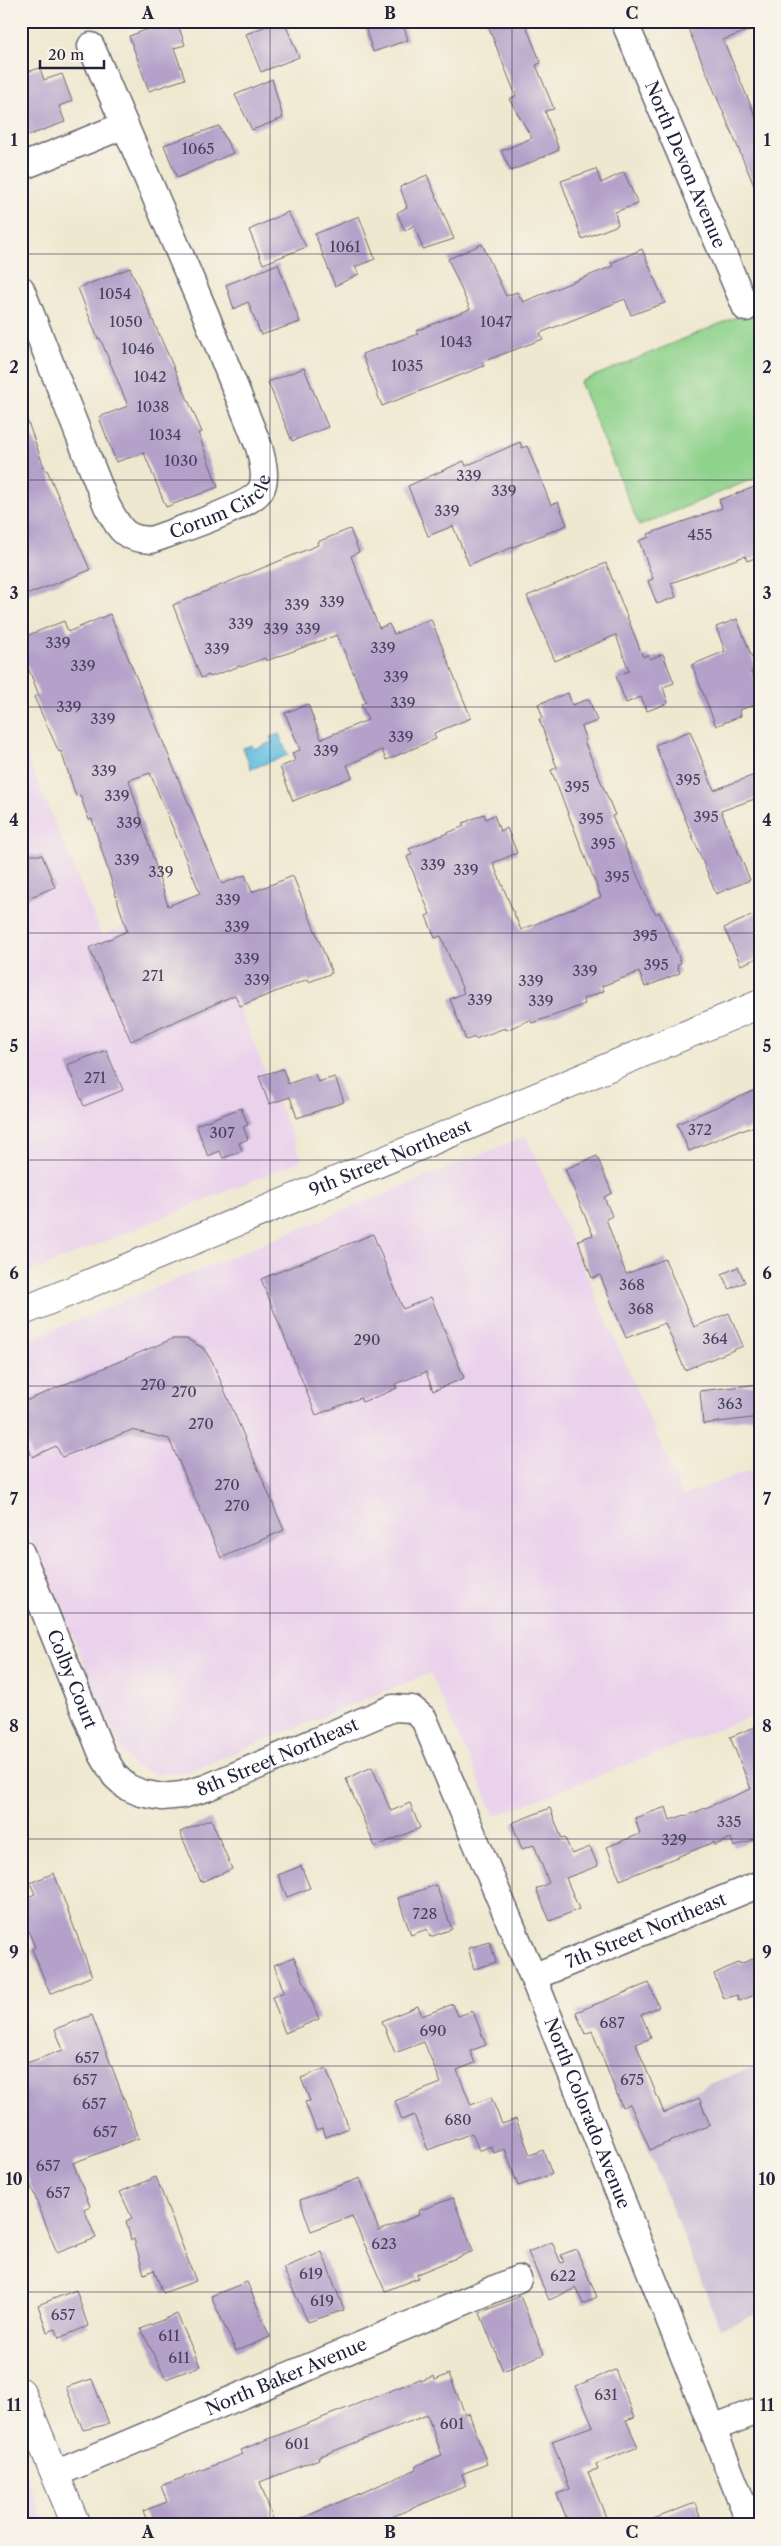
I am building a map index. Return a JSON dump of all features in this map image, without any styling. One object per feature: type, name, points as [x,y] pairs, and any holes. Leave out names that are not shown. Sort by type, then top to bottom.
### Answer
[{"type":"main road","name":"9th Street Northeast","points":[[21,1312],[760,1004]]},
{"type":"main road","points":[[21,2392],[76,2525]]},
{"type":"street","name":"North Devon Avenue","points":[[624,21],[746,308]]},
{"type":"street","name":"Corum Circle","points":[[21,289],[107,506],[122,532],[136,540],[151,540],[238,506],[259,492],[264,483],[263,461],[258,446],[205,313],[91,46]]},
{"type":"street","points":[[21,167],[125,125]]},
{"type":"street","name":"Colby Court","points":[[21,1553],[102,1754],[114,1776],[127,1787],[140,1793]]},
{"type":"street","name":"8th Street Northeast","points":[[140,1793],[162,1797],[206,1788],[393,1708],[412,1709]]},
{"type":"street","name":"North Colorado Avenue","points":[[412,1709],[424,1719],[432,1736],[532,1977],[751,2525]]},
{"type":"street","name":"7th Street Northeast","points":[[532,1977],[760,1884]]},
{"type":"street","name":"North Baker Avenue","points":[[55,2474],[518,2279]]},
{"type":"street","points":[[713,2428],[760,2410]]},
{"type":"shaded area","points":[[21,743],[102,935],[193,898],[302,1160],[21,1276]]},
{"type":"shaded area","points":[[526,1136],[683,1496],[760,1467],[760,1713],[495,1816],[430,1673],[189,1771],[158,1775],[134,1766],[121,1750],[21,1515],[21,1343]]},
{"type":"shaded area","points":[[760,2064],[760,2313],[720,2328],[634,2114]]},
{"type":"shaded area","points":[[21,2466],[46,2525],[21,2525]]},
{"type":"green space","points":[[760,307],[760,476],[639,526],[580,382]]},
{"type":"water","points":[[279,734],[288,755],[251,769],[243,748],[252,745],[254,749],[272,742],[270,737]]},
{"type":"building","points":[[177,21],[185,45],[174,48],[185,79],[149,91],[129,36]]},
{"type":"building","points":[[279,21],[284,21],[299,57],[261,72],[246,34]]},
{"type":"building","points":[[363,21],[402,21],[408,40],[373,52]]},
{"type":"building","points":[[486,21],[524,21],[541,63],[536,65],[554,109],[545,111],[559,150],[511,171],[501,151],[532,138],[509,99],[516,96]]},
{"type":"building","points":[[685,21],[760,21],[760,26],[723,40],[760,127],[760,200]]},
{"type":"building","points":[[40,68],[44,80],[62,74],[72,101],[59,106],[65,122],[27,136],[21,119],[21,74]]},
{"type":"building","points":[[272,79],[283,118],[252,130],[235,95]]},
{"type":"building","points":[[219,126],[233,153],[177,178],[164,145]]},
{"type":"building","points":[[596,169],[601,183],[624,172],[638,204],[615,212],[618,225],[582,239],[561,181]]},
{"type":"building","points":[[427,175],[454,239],[423,249],[414,225],[405,231],[397,213],[407,207],[400,187]]},
{"type":"building","points":[[288,212],[306,247],[263,264],[249,230]]},
{"type":"building","points":[[359,216],[375,259],[355,267],[359,274],[335,286],[315,234]]},
{"type":"building","points":[[482,244],[506,296],[517,292],[523,302],[613,266],[611,263],[642,249],[665,303],[631,315],[625,299],[540,333],[543,339],[482,362],[484,366],[382,406],[362,354],[418,334],[416,331],[470,309],[448,259]]},
{"type":"building","points":[[278,264],[300,322],[261,335],[248,302],[234,309],[226,285]]},
{"type":"building","points":[[130,268],[202,432],[198,433],[218,487],[166,507],[144,453],[116,462],[99,417],[128,406],[78,288]]},
{"type":"building","points":[[304,368],[328,427],[292,441],[268,382]]},
{"type":"building","points":[[21,411],[24,411],[45,470],[47,470],[90,570],[21,597]]},
{"type":"building","points":[[520,442],[522,448],[527,446],[551,505],[558,502],[567,525],[469,565],[453,526],[428,536],[408,486],[464,461],[466,466]]},
{"type":"building","points":[[760,485],[760,556],[747,561],[745,556],[671,583],[676,597],[657,604],[648,581],[653,579],[639,541],[649,537],[648,534],[722,508],[719,500]]},
{"type":"building","points":[[350,529],[359,552],[351,556],[379,628],[389,624],[394,634],[431,619],[471,718],[434,733],[436,739],[386,760],[382,750],[347,765],[352,777],[293,801],[280,767],[295,761],[292,753],[300,750],[285,713],[308,704],[321,739],[368,720],[361,704],[366,702],[337,635],[266,661],[265,658],[210,677],[209,675],[201,678],[173,605],[318,545],[317,542]]},
{"type":"building","points":[[606,563],[643,657],[648,655],[650,659],[663,654],[674,683],[663,687],[668,703],[647,711],[641,697],[626,703],[616,676],[629,671],[616,635],[555,661],[527,596]]},
{"type":"building","points":[[110,614],[222,884],[245,875],[252,892],[293,876],[332,973],[309,982],[308,979],[240,1006],[235,995],[131,1041],[89,948],[127,931],[92,819],[89,820],[80,795],[76,796],[61,751],[59,752],[34,697],[39,695],[25,660],[21,662],[21,638],[64,621],[68,632]],"holes":[[[150,773],[200,893],[168,906],[129,780]]]},
{"type":"building","points":[[737,619],[757,670],[751,672],[760,696],[760,703],[739,710],[741,716],[716,726],[692,665],[725,651],[716,627]]},
{"type":"building","points":[[568,693],[572,705],[589,699],[597,721],[581,727],[586,740],[584,741],[615,815],[612,816],[650,905],[656,914],[659,912],[673,943],[681,963],[677,965],[680,973],[645,987],[639,972],[602,986],[604,991],[583,999],[585,1004],[532,1023],[530,1020],[506,1030],[505,1028],[475,1039],[475,1037],[466,1040],[450,999],[464,993],[441,936],[435,938],[426,916],[430,914],[407,857],[412,854],[409,849],[464,826],[463,823],[484,814],[486,819],[494,815],[500,831],[507,828],[517,853],[493,863],[521,930],[601,897],[551,770],[557,768],[539,719],[543,718],[538,704]]},
{"type":"building","points":[[690,731],[714,790],[760,773],[760,797],[721,811],[750,880],[716,894],[655,745]]},
{"type":"building","points":[[21,855],[42,855],[55,887],[21,901]]},
{"type":"building","points":[[760,912],[760,957],[741,965],[724,928]]},
{"type":"building","points":[[106,1050],[123,1090],[84,1106],[67,1065]]},
{"type":"building","points":[[283,1069],[288,1084],[315,1074],[318,1082],[335,1077],[344,1102],[297,1118],[290,1097],[269,1104],[259,1076]]},
{"type":"building","points":[[760,1088],[760,1124],[742,1131],[741,1129],[689,1151],[677,1124]]},
{"type":"building","points":[[241,1108],[248,1125],[243,1127],[248,1139],[239,1143],[242,1151],[223,1158],[220,1151],[208,1156],[196,1125]]},
{"type":"building","points":[[597,1156],[612,1193],[604,1197],[612,1216],[606,1219],[626,1274],[665,1259],[694,1327],[729,1313],[743,1346],[685,1370],[665,1323],[626,1338],[600,1275],[592,1278],[578,1240],[593,1235],[565,1169]]},
{"type":"building","points":[[373,1234],[403,1309],[431,1297],[464,1378],[433,1391],[426,1372],[395,1384],[397,1388],[386,1393],[362,1402],[360,1398],[316,1415],[261,1279]]},
{"type":"building","points":[[738,1267],[745,1282],[729,1289],[722,1274]]},
{"type":"building","points":[[172,1339],[187,1339],[203,1348],[212,1361],[284,1530],[221,1558],[169,1439],[132,1430],[62,1457],[56,1446],[32,1457],[21,1427],[21,1403]]},
{"type":"building","points":[[760,1384],[760,1417],[703,1424],[700,1391]]},
{"type":"building","points":[[760,1725],[760,1837],[734,1847],[731,1838],[715,1845],[714,1842],[620,1880],[607,1847],[640,1834],[635,1818],[666,1807],[670,1820],[686,1816],[751,1789],[730,1737]]},
{"type":"building","points":[[372,1767],[391,1811],[410,1803],[420,1828],[375,1847],[346,1779]]},
{"type":"building","points":[[550,1808],[562,1839],[565,1838],[572,1854],[590,1847],[598,1866],[566,1878],[579,1909],[550,1921],[536,1889],[549,1883],[534,1845],[522,1849],[512,1823]]},
{"type":"building","points":[[211,1819],[232,1869],[201,1882],[180,1832]]},
{"type":"building","points":[[301,1866],[310,1888],[287,1897],[278,1875]]},
{"type":"building","points":[[54,1873],[92,1976],[50,1994],[32,1949],[35,1947],[21,1914],[21,1900],[35,1894],[30,1883]]},
{"type":"building","points":[[436,1885],[452,1929],[430,1937],[427,1929],[411,1935],[398,1898]]},
{"type":"building","points":[[490,1942],[496,1962],[474,1969],[468,1948]]},
{"type":"building","points":[[760,1956],[760,1993],[739,2001],[737,1995],[724,1999],[714,1974],[739,1962],[740,1964]]},
{"type":"building","points":[[294,1957],[319,2019],[285,2033],[272,1997],[284,1992],[274,1965]]},
{"type":"building","points":[[649,1983],[659,2007],[641,2014],[651,2038],[636,2044],[664,2113],[699,2098],[710,2125],[650,2150],[630,2104],[622,2107],[592,2031],[585,2034],[576,2012]]},
{"type":"building","points":[[453,2004],[458,2016],[473,2011],[486,2045],[470,2051],[475,2063],[457,2070],[471,2105],[491,2097],[502,2124],[516,2119],[530,2155],[543,2150],[552,2174],[518,2186],[505,2149],[494,2153],[491,2146],[479,2151],[472,2133],[428,2150],[414,2115],[402,2120],[395,2101],[441,2083],[424,2042],[395,2053],[382,2021],[418,2006],[422,2016]]},
{"type":"building","points":[[92,2015],[139,2138],[73,2163],[90,2206],[84,2209],[96,2238],[57,2253],[21,2161],[21,2065],[63,2050],[55,2029]]},
{"type":"building","points":[[326,2068],[349,2128],[326,2137],[323,2128],[316,2130],[305,2102],[310,2101],[301,2078]]},
{"type":"building","points":[[156,2177],[196,2281],[163,2293],[154,2270],[144,2274],[134,2239],[131,2240],[126,2221],[132,2218],[120,2192]]},
{"type":"building","points":[[360,2178],[379,2231],[419,2215],[418,2211],[453,2198],[473,2251],[417,2274],[418,2278],[385,2291],[352,2216],[311,2231],[300,2200]]},
{"type":"building","points":[[552,2242],[561,2263],[564,2262],[561,2255],[576,2249],[597,2297],[583,2304],[576,2288],[549,2300],[528,2252]]},
{"type":"building","points":[[322,2252],[344,2310],[308,2322],[283,2268]]},
{"type":"building","points":[[247,2282],[270,2337],[236,2351],[211,2296]]},
{"type":"building","points":[[76,2290],[88,2326],[59,2338],[56,2329],[47,2332],[38,2305]]},
{"type":"building","points":[[520,2296],[544,2354],[503,2371],[480,2313]]},
{"type":"building","points":[[177,2314],[200,2366],[166,2379],[141,2329]]},
{"type":"building","points":[[615,2370],[635,2417],[626,2420],[638,2447],[596,2464],[598,2469],[588,2472],[609,2525],[569,2525],[557,2494],[570,2489],[552,2441],[593,2426],[576,2386]]},
{"type":"building","points":[[449,2374],[465,2414],[469,2413],[487,2464],[462,2474],[466,2486],[372,2525],[286,2525],[417,2469],[415,2466],[442,2455],[427,2415],[318,2457],[319,2459],[260,2482],[275,2525],[149,2525],[143,2511],[167,2502],[161,2486],[243,2454],[241,2450],[420,2379],[421,2381],[434,2376],[435,2380]]},
{"type":"building","points":[[92,2379],[109,2424],[83,2430],[66,2387]]},
{"type":"building","points":[[695,2503],[703,2525],[643,2525],[643,2523]]}]
